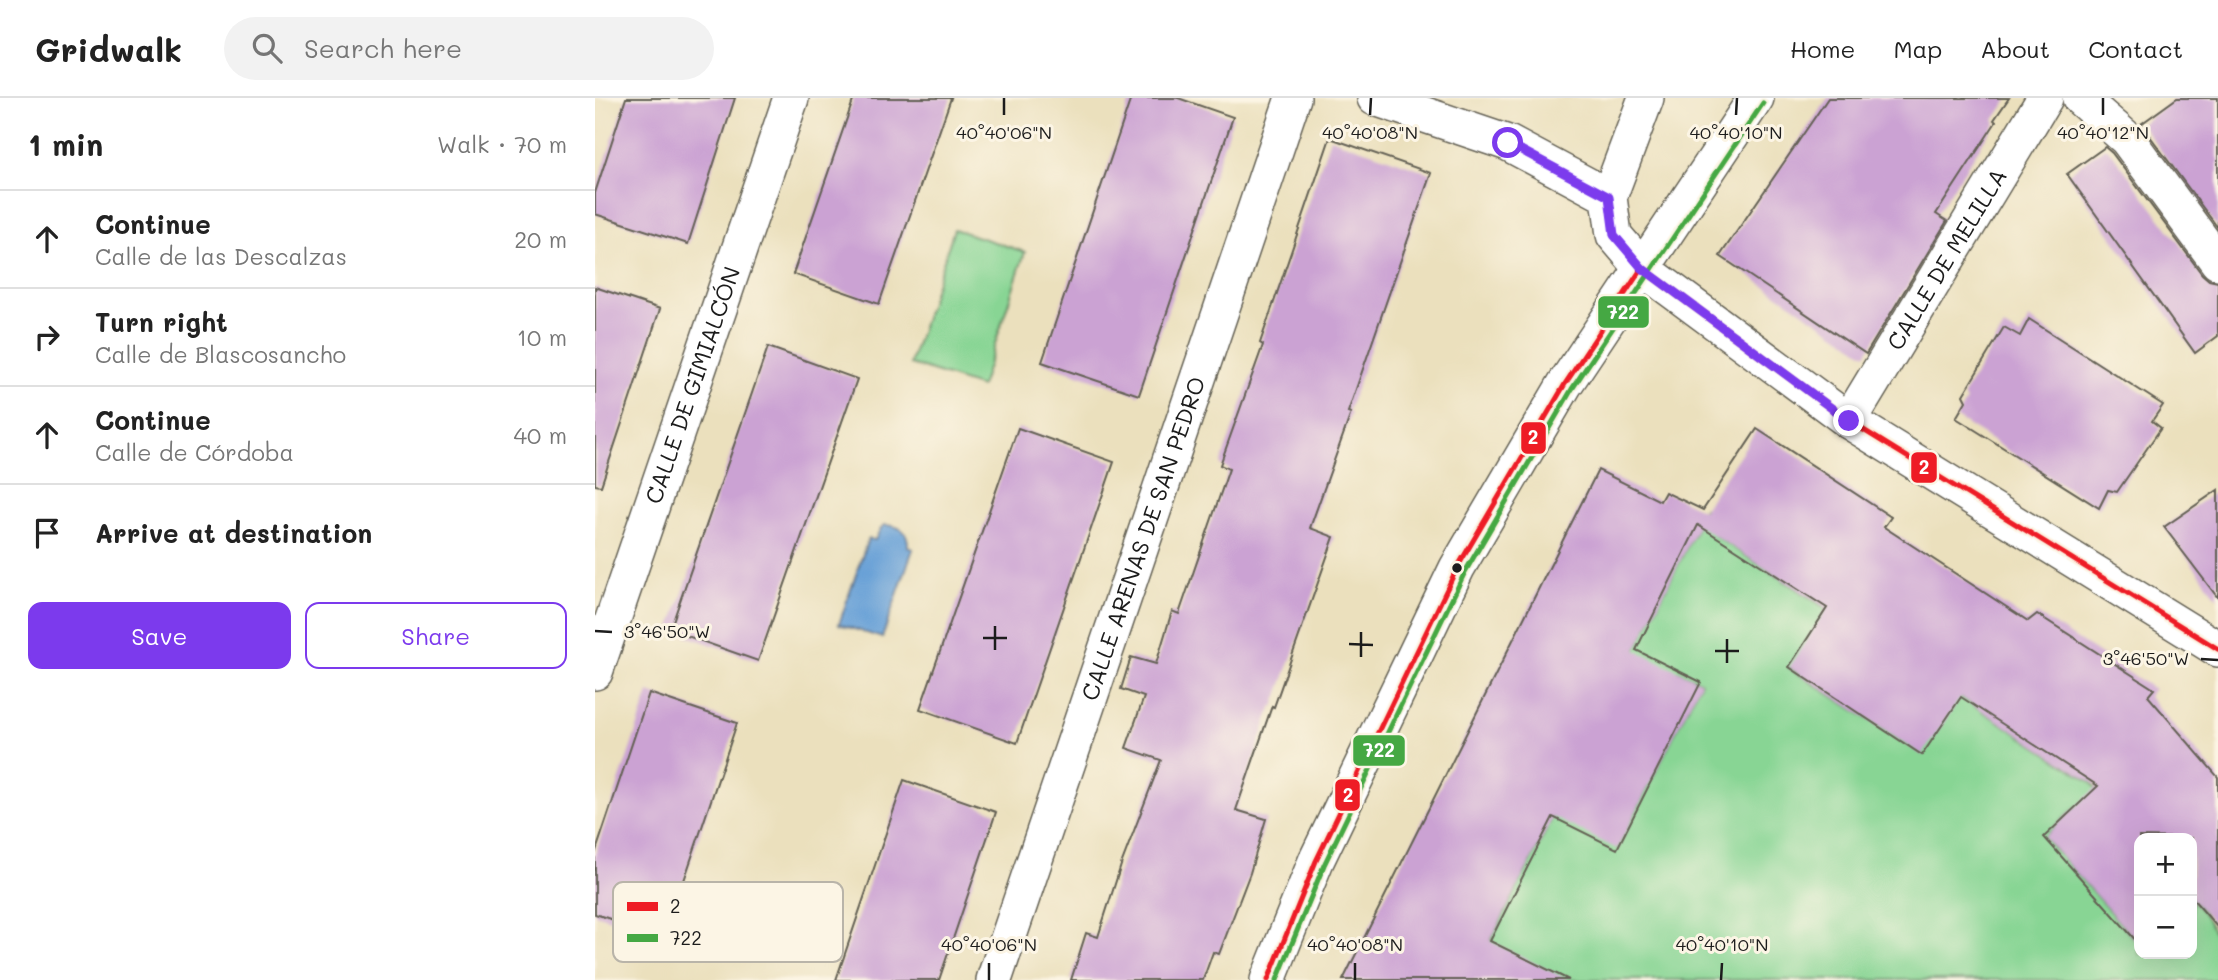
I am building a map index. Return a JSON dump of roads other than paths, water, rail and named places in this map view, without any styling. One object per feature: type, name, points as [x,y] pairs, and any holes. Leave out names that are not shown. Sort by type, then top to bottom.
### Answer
[{"type":"street","name":"CALLE DE GIMIALCÓN","points":[[595,672],[791,98]]},
{"type":"street","name":"CALLE ARENAS DE SAN PEDRO","points":[[994,980],[1293,98]]},
{"type":"street","points":[[1375,98],[1508,143],[1609,197]]},
{"type":"street","points":[[1646,98],[1609,197],[1614,235],[1642,268],[1849,421],[2218,649]]},
{"type":"street","points":[[1268,980],[1317,861],[1457,568],[1565,384],[1756,98]]},
{"type":"street","name":"CALLE DE MELILLA","points":[[1849,421],[2045,98]]},
{"type":"street","points":[[2080,98],[2127,139],[2218,262]]},
{"type":"water","points":[[885,525],[902,530],[907,537],[908,547],[913,549],[882,638],[839,624],[868,539],[875,540]]}]
